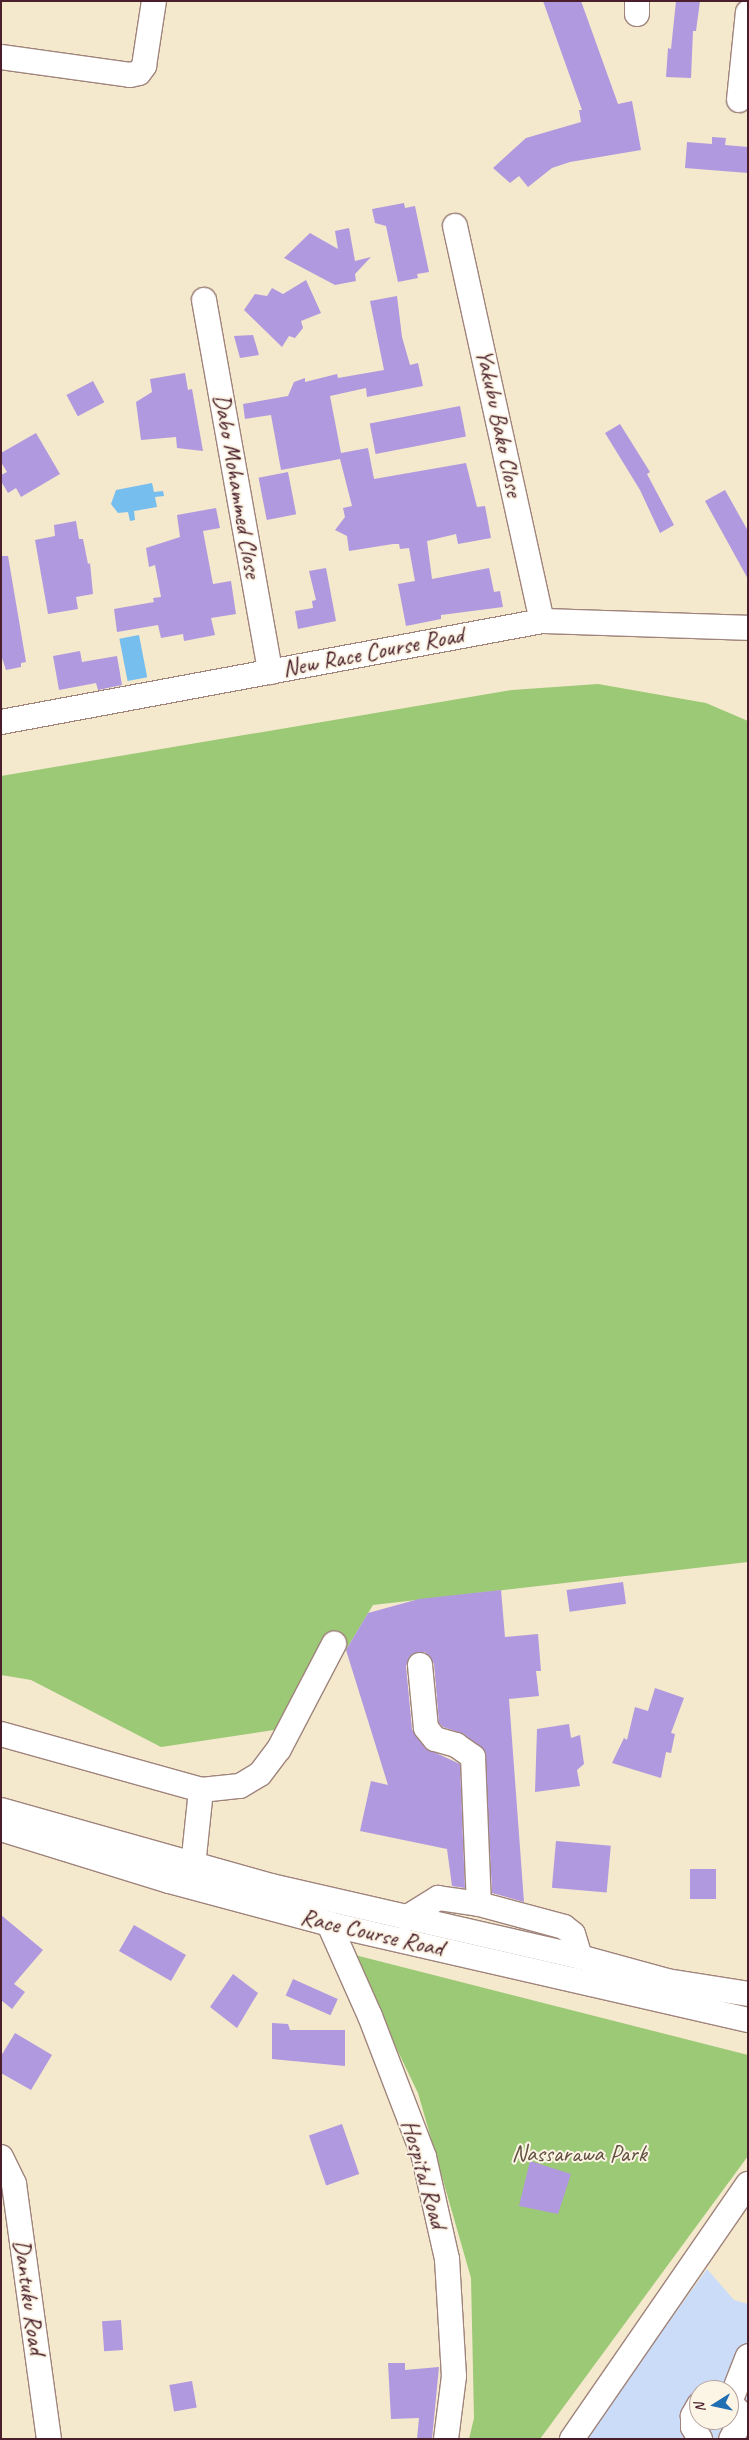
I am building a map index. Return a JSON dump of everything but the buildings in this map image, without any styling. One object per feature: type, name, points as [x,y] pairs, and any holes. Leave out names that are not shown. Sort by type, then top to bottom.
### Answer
[{"type":"street","points":[[1,57],[130,75],[139,72],[144,66],[154,1]]},
{"type":"street","points":[[739,100],[748,12]]},
{"type":"street","name":"Yakubu Bako Close","points":[[456,226],[542,621]]},
{"type":"street","name":"Dabo Mohammed Close","points":[[204,300],[270,672]]},
{"type":"street","name":"New Race Course Road","points":[[1,722],[542,621],[748,628]]},
{"type":"street","points":[[1,1734],[200,1790],[240,1786],[260,1774],[279,1749],[334,1644]]},
{"type":"street","points":[[420,1665],[426,1728],[435,1739],[456,1745],[473,1758],[479,1904]]},
{"type":"street","points":[[193,1866],[200,1790]]},
{"type":"street","name":"Race Course Road","points":[[1,1810],[193,1866],[406,1918],[580,1957],[667,1981],[748,1994]]},
{"type":"street","name":"Race Course Road","points":[[1,1829],[168,1881],[329,1924],[748,2020]]},
{"type":"street","points":[[406,1918],[438,1898],[479,1904],[564,1927],[573,1934],[580,1957]]},
{"type":"street","name":"Hospital Road","points":[[329,1924],[370,2016],[426,2166],[447,2259],[454,2376],[446,2439]]},
{"type":"street","name":"Dantuku Road","points":[[1,2158],[14,2184],[49,2439]]},
{"type":"street","points":[[572,2439],[748,2184]]},
{"type":"street","points":[[739,2380],[748,2356]]},
{"type":"shaded area","points":[[707,2269],[734,2300],[748,2304],[748,2439],[584,2439]]},
{"type":"green space","points":[[598,684],[706,703],[748,721],[748,1562],[373,1605],[300,1726],[161,1747],[31,1680],[1,1675],[1,776],[512,690]]},
{"type":"green space","name":"Nassarawa Park","points":[[351,1954],[748,2055],[748,2156],[540,2439],[469,2439],[474,2418],[471,2278],[418,2093]]},
{"type":"water","points":[[152,483],[154,492],[163,491],[164,496],[155,497],[157,507],[134,511],[135,520],[130,521],[128,512],[118,513],[111,504],[116,490]]},
{"type":"water","points":[[139,635],[147,677],[128,681],[119,639]]}]
